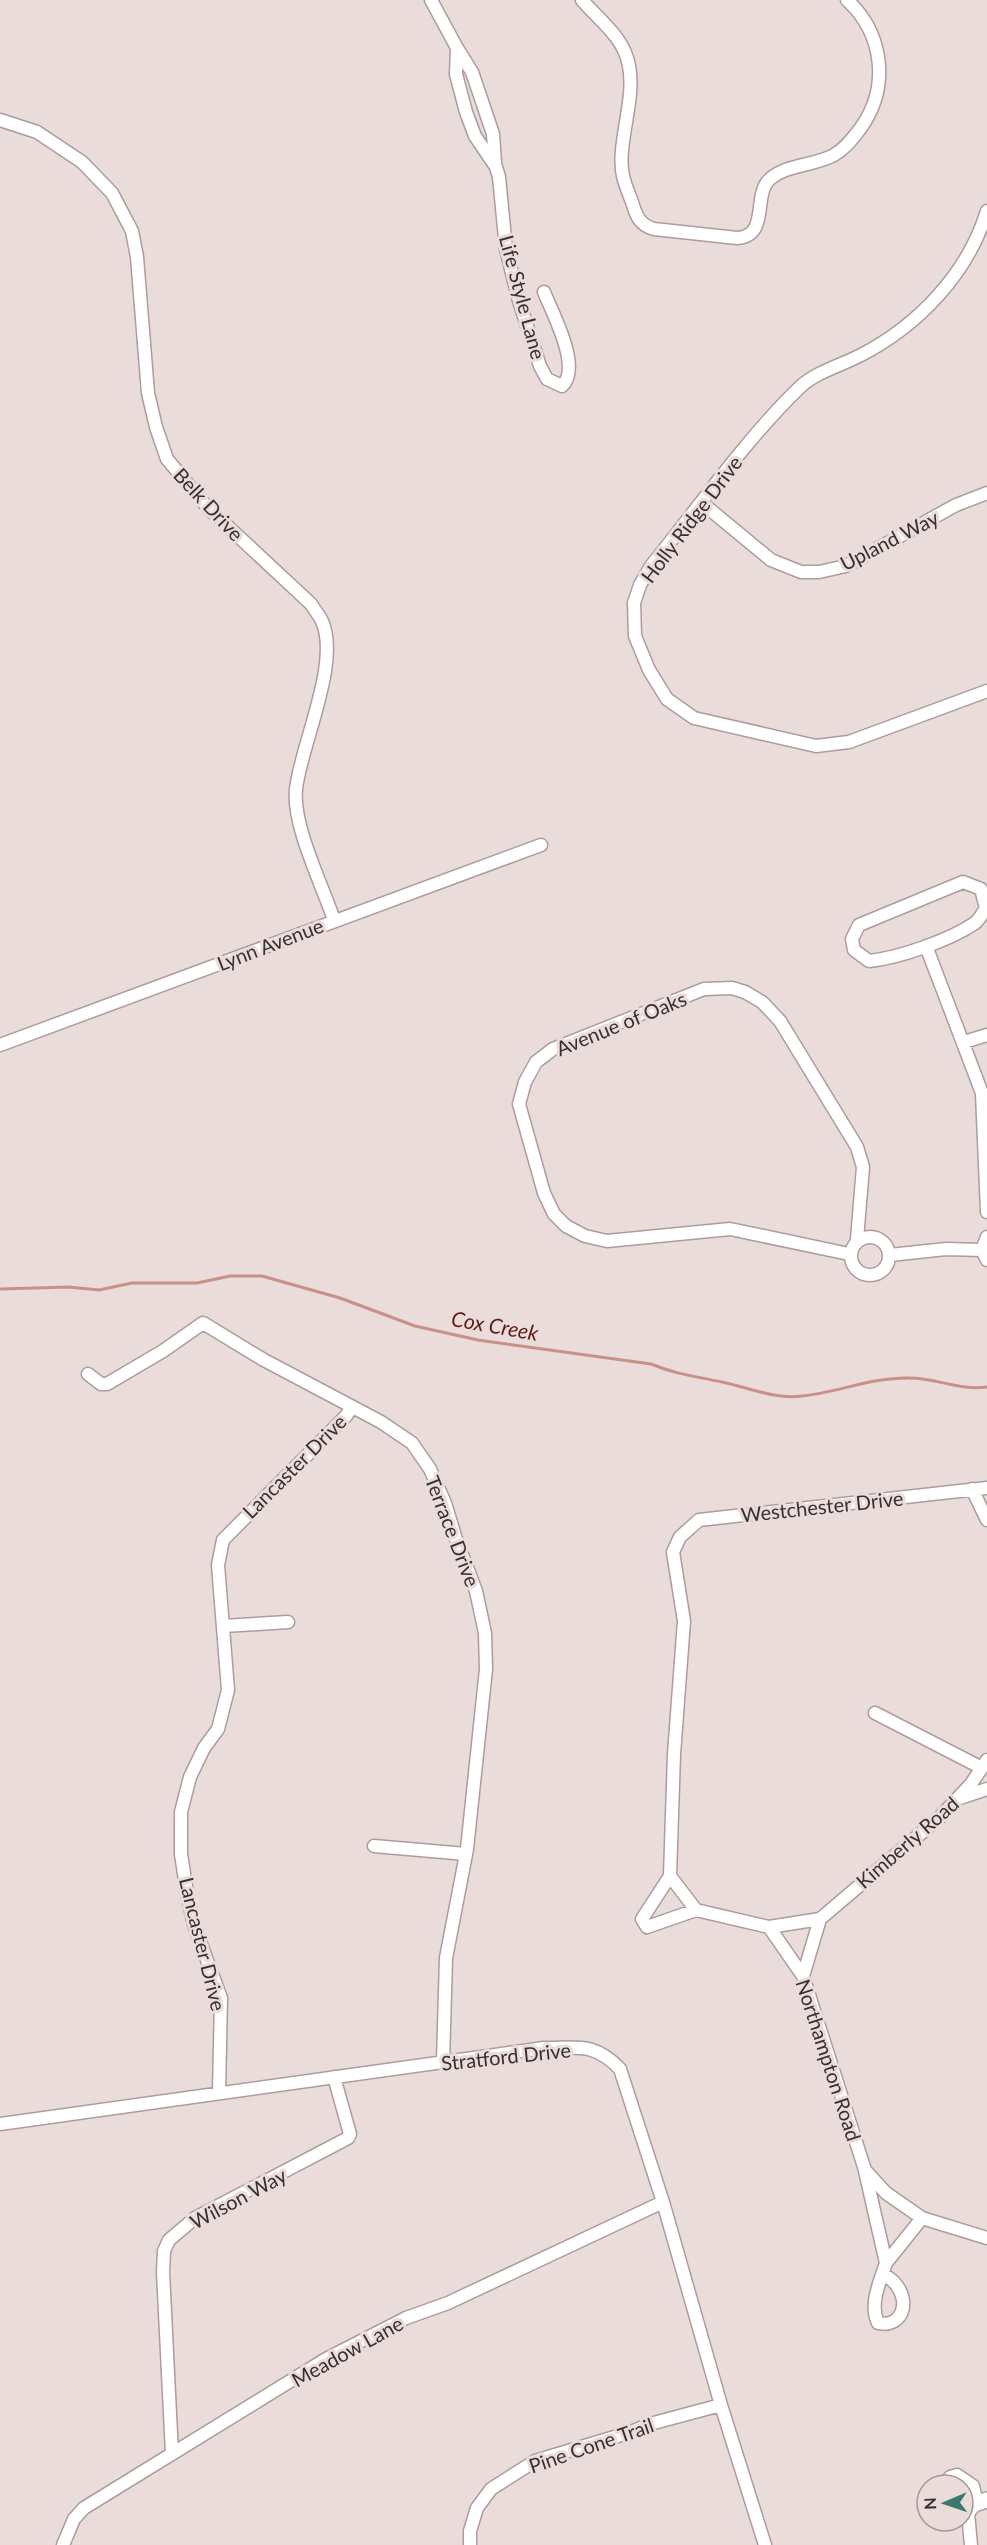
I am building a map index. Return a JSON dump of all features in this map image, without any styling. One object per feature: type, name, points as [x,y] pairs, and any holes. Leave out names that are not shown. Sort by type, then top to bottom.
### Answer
[{"type":"street","name":"Life Style Lane","points":[[431,0],[472,72],[493,134],[506,249],[519,301],[540,366],[547,379],[562,386],[567,382],[571,368],[544,292]]},
{"type":"street","points":[[582,0],[612,31],[625,51],[630,68],[622,170],[637,218],[644,226],[651,228],[737,238],[745,237],[754,230],[759,216],[762,192],[769,180],[780,173],[838,152],[851,140],[870,111],[880,74],[876,45],[869,27],[847,0]]},
{"type":"street","name":"Life Style Lane","points":[[457,48],[456,74],[466,112],[475,136],[496,167]]},
{"type":"street","name":"Belk Drive","points":[[0,120],[37,132],[82,162],[112,193],[132,231],[137,257],[148,393],[156,427],[168,459],[208,508],[310,604],[322,620],[327,640],[322,690],[296,789],[297,816],[334,920]]},
{"type":"street","name":"Holly Ridge Drive","points":[[987,211],[969,252],[944,290],[909,325],[862,354],[802,384],[767,423],[651,566],[640,585],[634,603],[635,636],[650,670],[666,699],[694,718],[816,746],[849,742],[987,691]]},
{"type":"street","name":"Upland Way","points":[[702,503],[771,560],[801,572],[819,572],[846,566],[956,505],[987,493]]},
{"type":"street","name":"Lynn Avenue","points":[[0,1045],[541,845]]},
{"type":"street","points":[[963,882],[981,890],[986,908],[976,922],[926,946],[890,958],[869,961],[854,950],[852,939],[859,925],[963,882]]},
{"type":"street","points":[[926,946],[984,1092],[987,1212]]},
{"type":"street","name":"Avenue of Oaks","points":[[849,1254],[730,1228],[607,1241],[585,1236],[566,1226],[554,1214],[544,1192],[519,1104],[525,1082],[536,1062],[553,1049],[576,1039],[704,989],[732,988],[745,992],[762,1002],[780,1021],[857,1147],[863,1167],[857,1239]]},
{"type":"street","points":[[964,1042],[987,1035]]},
{"type":"street","points":[[876,1237],[883,1242],[890,1255],[884,1269],[871,1275],[857,1270],[849,1254],[857,1239],[876,1237]]},
{"type":"street","points":[[890,1255],[946,1249],[985,1255],[987,1237]]},
{"type":"street","name":"Terrace Drive","points":[[88,1374],[101,1384],[107,1384],[163,1351],[203,1323],[264,1360],[381,1422],[411,1443],[430,1469],[445,1503],[481,1609],[485,1633],[486,1669],[466,1854],[446,1958],[443,2062]]},
{"type":"street","name":"Lancaster Drive","points":[[219,2093],[222,2015],[220,1998],[195,1925],[187,1893],[182,1854],[181,1812],[190,1777],[204,1748],[218,1729],[228,1690],[218,1565],[223,1540],[346,1416],[352,1407]]},
{"type":"street","name":"Westchester Drive","points":[[670,1876],[674,1754],[684,1621],[673,1552],[680,1536],[699,1520],[987,1488]]},
{"type":"street","points":[[972,1489],[987,1520]]},
{"type":"street","points":[[224,1626],[288,1622]]},
{"type":"street","points":[[875,1713],[984,1764]]},
{"type":"street","name":"Kimberly Road","points":[[820,1919],[939,1818],[971,1784],[984,1764]]},
{"type":"street","points":[[956,1800],[987,1789]]},
{"type":"street","points":[[374,1846],[466,1854]]},
{"type":"street","points":[[696,1910],[670,1876],[642,1919],[647,1927],[696,1910],[769,1927],[820,1919],[803,1976]]},
{"type":"street","name":"Northampton Road","points":[[769,1927],[803,1976],[864,2170],[884,2268],[922,2218]]},
{"type":"street","name":"Stratford Drive","points":[[0,2124],[544,2048],[594,2049],[609,2057],[620,2068],[663,2202],[721,2405],[765,2545]]},
{"type":"street","name":"Wilson Way","points":[[172,2454],[163,2272],[164,2251],[169,2240],[195,2218],[348,2138],[350,2134],[334,2077]]},
{"type":"street","name":"Northampton Road","points":[[864,2170],[886,2193],[922,2218],[987,2238]]},
{"type":"street","name":"Meadow Lane","points":[[63,2545],[74,2519],[84,2508],[326,2360],[406,2318],[448,2303],[663,2202]]},
{"type":"street","name":"Pine Cone Trail","points":[[470,2545],[470,2531],[477,2508],[491,2489],[535,2461],[650,2424],[721,2405]]},
{"type":"waterway","name":"Cox Creek","points":[[0,1289],[68,1287],[99,1290],[132,1283],[197,1283],[230,1276],[262,1276],[340,1298],[415,1326],[478,1340],[651,1364],[678,1373],[772,1395],[802,1396],[896,1378],[920,1379],[977,1388],[987,1387]]}]
